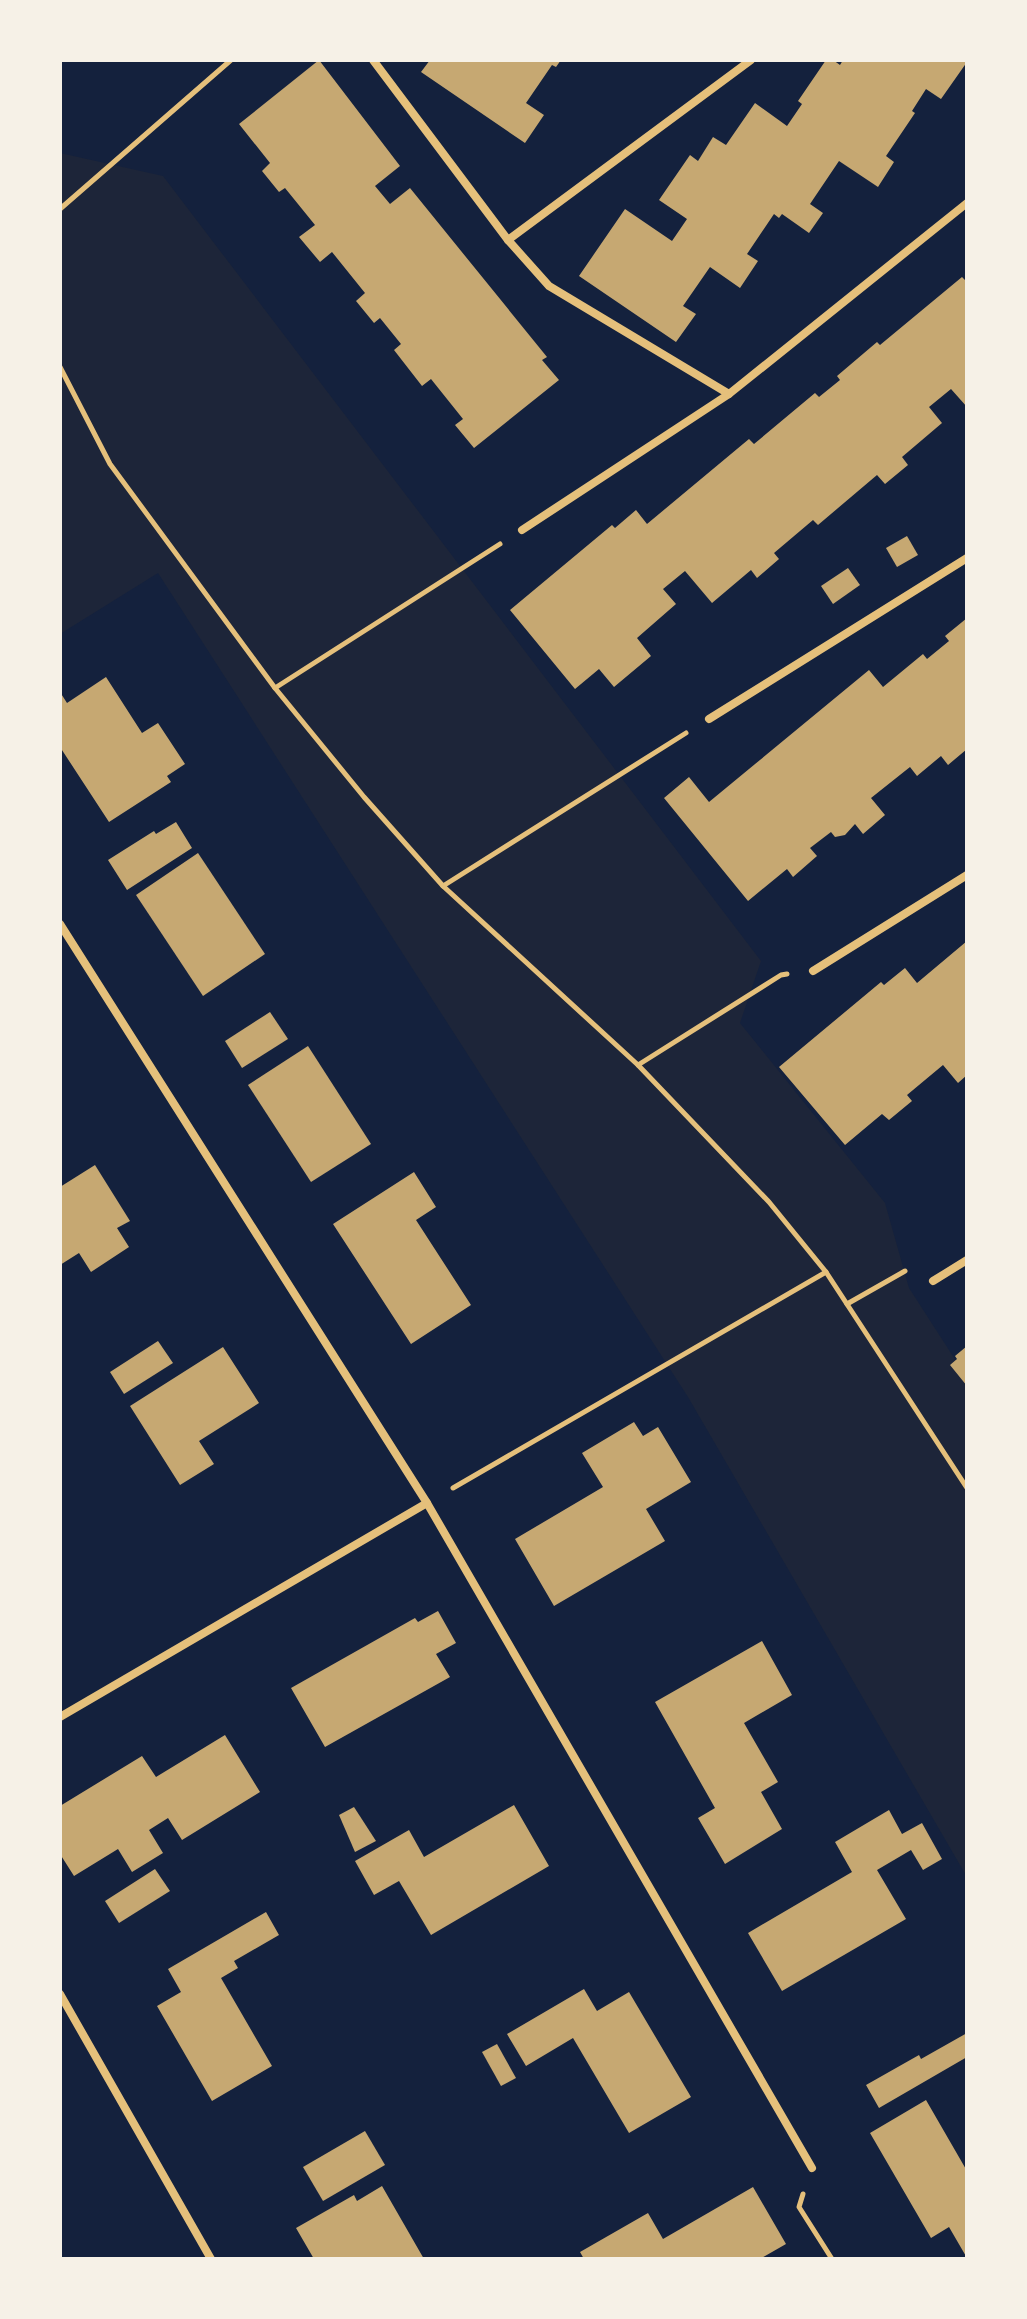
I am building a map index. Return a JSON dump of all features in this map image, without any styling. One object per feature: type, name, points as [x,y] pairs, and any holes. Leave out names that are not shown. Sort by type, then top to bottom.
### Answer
[{"type":"street","points":[[373,60],[508,240],[549,286],[729,394]]},
{"type":"street","points":[[508,240],[751,60]]},
{"type":"street","points":[[522,530],[729,394],[967,203]]},
{"type":"street","points":[[709,719],[967,558]]},
{"type":"street","points":[[813,971],[967,875]]},
{"type":"street","points":[[60,924],[427,1503],[812,2168]]},
{"type":"street","points":[[933,1281],[967,1260]]},
{"type":"street","points":[[60,1717],[427,1503]]},
{"type":"street","points":[[60,1994],[211,2259]]},
{"type":"path","points":[[60,209],[231,60]]},
{"type":"path","points":[[60,367],[110,464],[275,688],[364,797],[443,886],[638,1065],[769,1202],[826,1272],[967,1488]]},
{"type":"path","points":[[275,688],[522,530]]},
{"type":"path","points":[[443,886],[709,719]]},
{"type":"path","points":[[638,1065],[781,975],[813,971]]},
{"type":"path","points":[[847,1304],[910,1268],[933,1281]]},
{"type":"path","points":[[427,1503],[826,1272]]},
{"type":"path","points":[[812,2168],[799,2207],[832,2259]]},
{"type":"shaded area","points":[[60,153],[163,176],[761,961],[740,1023],[885,1203],[909,1288],[967,1378],[967,1877],[688,1397],[158,573],[60,634]]},
{"type":"building","points":[[319,60],[400,166],[375,186],[390,204],[410,188],[547,357],[542,360],[559,380],[474,448],[455,425],[463,419],[431,379],[422,386],[394,350],[401,344],[380,318],[374,323],[356,301],[365,293],[332,252],[320,262],[299,237],[315,225],[285,188],[279,192],[262,171],[270,163],[239,124]]},
{"type":"building","points":[[430,60],[561,60],[556,67],[552,65],[526,103],[544,115],[525,143],[421,72]]},
{"type":"building","points":[[826,60],[840,65],[843,60],[967,62],[941,99],[926,89],[912,111],[915,113],[886,156],[894,162],[878,187],[839,161],[810,204],[823,213],[809,233],[782,214],[779,218],[774,214],[747,254],[758,261],[740,288],[710,267],[683,306],[696,314],[676,342],[579,276],[625,209],[672,241],[687,219],[659,200],[690,155],[698,161],[713,137],[726,145],[755,103],[787,126],[802,104],[798,101]]},
{"type":"building","points":[[962,277],[967,282],[967,407],[951,389],[929,407],[942,423],[902,457],[908,465],[885,484],[877,475],[818,525],[813,520],[774,553],[779,559],[757,578],[751,570],[712,603],[685,571],[663,589],[676,604],[637,638],[651,656],[614,687],[599,669],[575,689],[510,610],[612,525],[615,528],[636,510],[647,524],[749,439],[754,444],[815,393],[819,397],[840,380],[837,376],[877,342],[880,345]]},
{"type":"building","points":[[907,536],[918,555],[897,567],[886,548]]},
{"type":"building","points":[[848,568],[860,585],[833,604],[821,586]]},
{"type":"building","points":[[967,618],[967,749],[948,765],[941,756],[917,776],[910,767],[871,798],[885,815],[863,834],[855,824],[845,835],[835,837],[831,832],[810,848],[817,856],[793,877],[787,869],[748,901],[664,798],[689,777],[709,802],[869,670],[883,687],[923,654],[927,659],[949,641],[945,636]]},
{"type":"building","points":[[106,677],[142,733],[158,723],[185,764],[167,776],[171,782],[109,822],[60,747],[60,692],[67,703]]},
{"type":"building","points":[[176,822],[192,848],[127,890],[108,860],[154,831],[156,834]]},
{"type":"building","points":[[198,853],[265,954],[203,996],[136,895]]},
{"type":"building","points":[[967,941],[967,1075],[958,1083],[943,1065],[907,1095],[912,1101],[889,1120],[882,1114],[845,1145],[779,1067],[881,982],[884,985],[905,968],[917,983]]},
{"type":"building","points":[[270,1012],[288,1039],[242,1068],[225,1041]]},
{"type":"building","points":[[308,1046],[371,1144],[311,1182],[248,1085]]},
{"type":"building","points":[[95,1165],[130,1221],[117,1228],[129,1247],[91,1272],[79,1253],[60,1265],[60,1187]]},
{"type":"building","points":[[414,1172],[436,1207],[416,1220],[471,1305],[411,1344],[333,1224]]},
{"type":"building","points":[[158,1341],[173,1363],[124,1394],[110,1372]]},
{"type":"building","points":[[967,1346],[967,1386],[950,1365]]},
{"type":"building","points":[[223,1347],[259,1403],[199,1441],[214,1464],[180,1485],[130,1406]]},
{"type":"building","points":[[634,1422],[643,1436],[658,1427],[691,1482],[646,1509],[665,1541],[554,1606],[515,1539],[603,1487],[582,1453]]},
{"type":"building","points":[[438,1611],[456,1643],[436,1654],[450,1677],[325,1747],[291,1688],[415,1618],[418,1622]]},
{"type":"building","points":[[762,1641],[792,1695],[744,1723],[778,1782],[761,1792],[782,1829],[725,1864],[698,1818],[715,1808],[655,1702]]},
{"type":"building","points":[[225,1735],[260,1792],[182,1840],[168,1818],[149,1830],[163,1853],[132,1872],[118,1849],[74,1876],[60,1854],[60,1806],[142,1756],[156,1777]]},
{"type":"building","points":[[514,1805],[549,1866],[431,1935],[399,1881],[374,1895],[355,1861],[409,1830],[424,1857]]},
{"type":"building","points":[[354,1807],[376,1841],[355,1852],[339,1815]]},
{"type":"building","points":[[889,1810],[902,1834],[922,1823],[942,1859],[923,1870],[911,1850],[877,1870],[906,1919],[782,1991],[748,1933],[852,1872],[835,1842]]},
{"type":"building","points":[[155,1869],[170,1891],[119,1923],[105,1901]]},
{"type":"building","points":[[266,1912],[279,1935],[234,1961],[238,1968],[221,1978],[272,2066],[212,2101],[157,2006],[181,1992],[168,1969]]},
{"type":"building","points":[[584,1989],[597,2011],[629,1992],[691,2097],[629,2133],[573,2038],[526,2066],[507,2034]]},
{"type":"building","points":[[967,2033],[967,2057],[879,2108],[866,2085],[919,2055],[921,2059]]},
{"type":"building","points":[[497,2044],[516,2078],[501,2086],[482,2052]]},
{"type":"building","points":[[926,2100],[967,2171],[967,2258],[949,2227],[931,2238],[870,2133]]},
{"type":"building","points":[[365,2131],[385,2165],[323,2201],[303,2167]]},
{"type":"building","points":[[382,2186],[424,2259],[314,2259],[296,2228],[354,2195],[357,2201]]},
{"type":"building","points":[[753,2187],[786,2244],[760,2259],[584,2259],[580,2252],[648,2213],[663,2239]]}]
